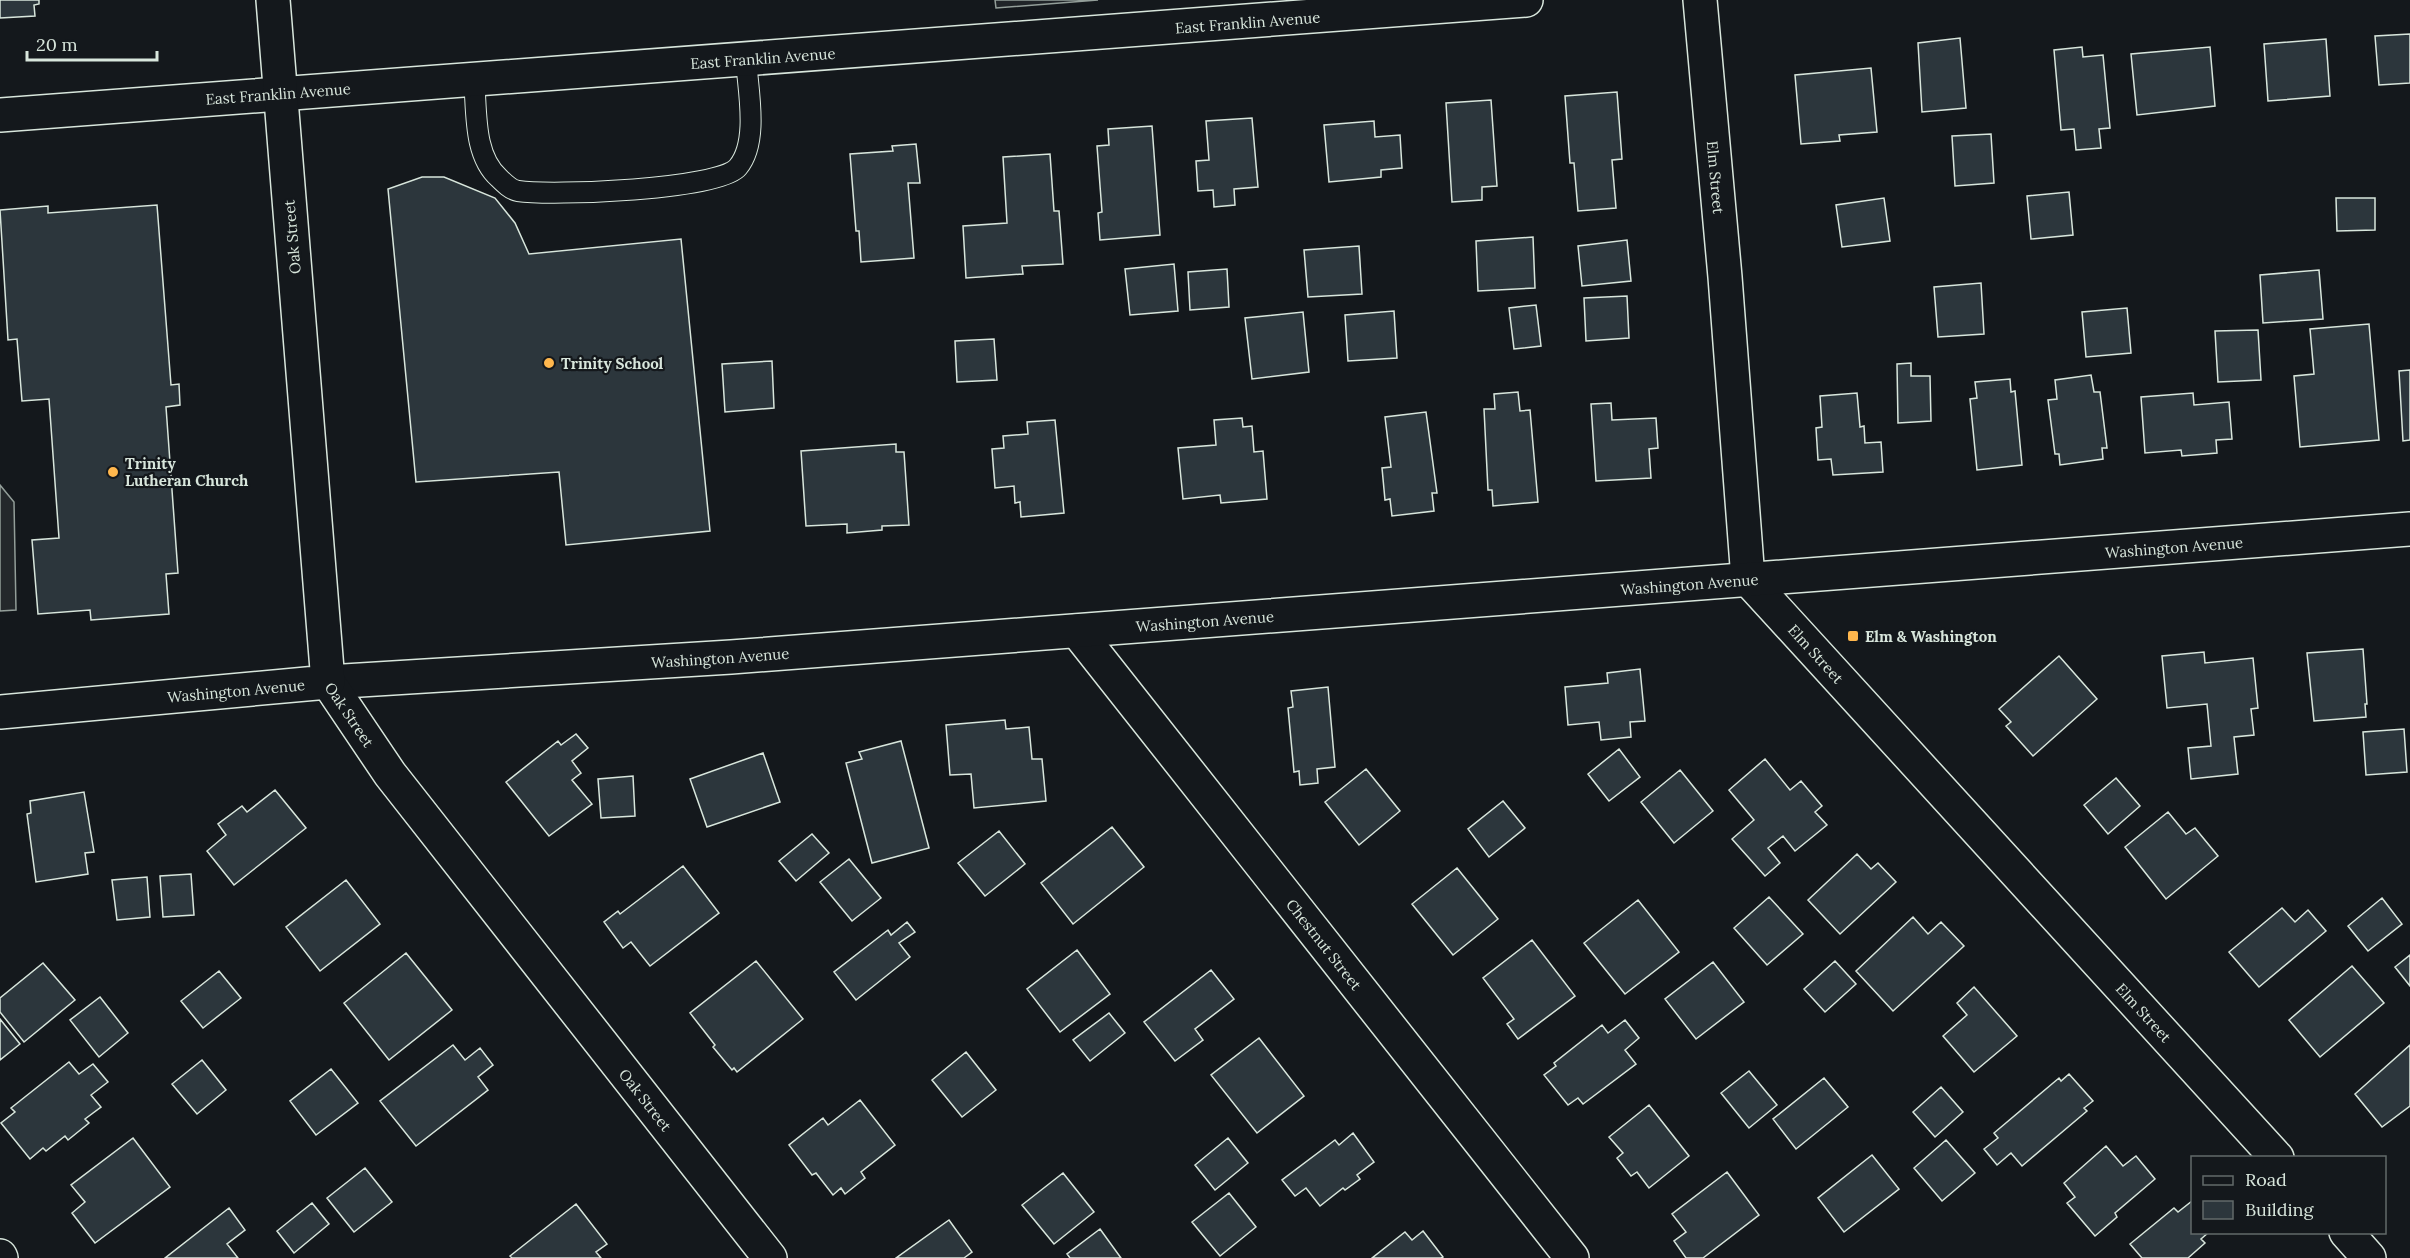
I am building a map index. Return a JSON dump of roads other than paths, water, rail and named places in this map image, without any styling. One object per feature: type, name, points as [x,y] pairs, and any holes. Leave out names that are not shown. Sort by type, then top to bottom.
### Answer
[{"type":"street","name":"Oak Street","points":[[273,0],[328,682],[390,774],[770,1258]]},
{"type":"street","name":"East Franklin Avenue","points":[[0,115],[1143,32],[1526,0]]},
{"type":"street","name":"Elm Street","points":[[1700,0],[1724,266],[1748,579],[2275,1156]]},
{"type":"street","name":"Washington Avenue","points":[[0,712],[328,682],[1077,631],[2410,529]]},
{"type":"street","name":"Chestnut Street","points":[[1077,631],[1572,1258]]},
{"type":"street","points":[[2347,1234],[2369,1258]]},
{"type":"lane","points":[[474,79],[480,141],[486,162],[497,177],[515,191],[581,192],[685,184],[721,177],[737,169],[746,154],[751,121],[746,60]]},
{"type":"place","name":"Trinity School","points":[[549,363]]},
{"type":"place","name":"Trinity Lutheran Church","points":[[113,472]]},
{"type":"place","name":"Elm & Washington","points":[[1853,636]]}]
